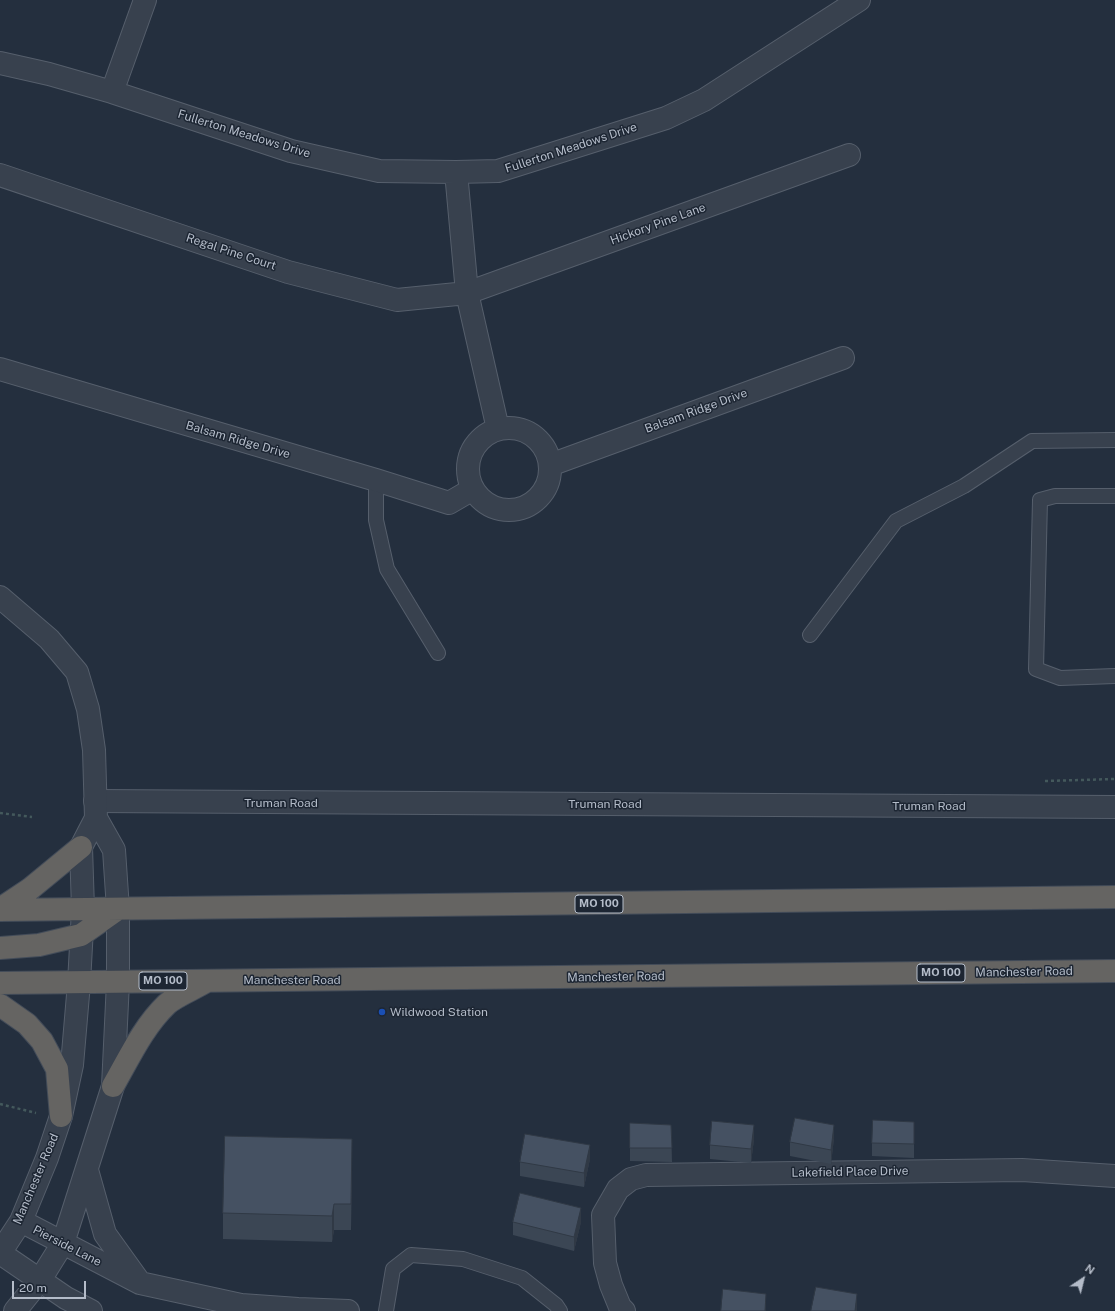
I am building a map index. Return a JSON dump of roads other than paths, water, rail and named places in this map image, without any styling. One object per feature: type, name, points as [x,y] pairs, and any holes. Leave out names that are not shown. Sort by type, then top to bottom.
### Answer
[{"type":"highway","points":[[0,910],[30,889],[81,847]]},
{"type":"highway","name":"MO 100","points":[[0,910],[1115,897]]},
{"type":"highway","points":[[0,948],[39,945],[81,935],[118,909]]},
{"type":"highway","name":"Manchester Road","points":[[79,983],[208,980],[1115,971]]},
{"type":"highway","points":[[113,1086],[137,1043],[151,1022],[168,1003],[208,980]]},
{"type":"highway","name":"MO 100","points":[[0,983],[79,983]]},
{"type":"highway","points":[[0,1005],[27,1024],[42,1041],[57,1069],[61,1116]]},
{"type":"street","points":[[112,92],[145,0]]},
{"type":"street","name":"Fullerton Meadows Drive","points":[[0,63],[49,74],[112,92],[291,151],[379,171],[498,171],[666,118],[704,100],[859,0]]},
{"type":"street","name":"Hickory Pine Lane","points":[[467,293],[849,155]]},
{"type":"street","points":[[456,172],[467,293],[498,429]]},
{"type":"street","name":"Regal Pine Court","points":[[0,176],[288,272],[397,300],[467,293]]},
{"type":"street","name":"Balsam Ridge Drive","points":[[550,465],[842,358]]},
{"type":"street","name":"Balsam Ridge Drive","points":[[0,370],[376,480],[449,503],[473,489]]},
{"type":"street","points":[[498,429],[526,432],[538,440],[546,452],[550,465],[548,479],[542,492],[532,502],[522,507],[508,510],[494,507],[482,500],[473,489],[469,479],[468,465],[472,451],[480,439],[491,431],[498,429]]},
{"type":"street","points":[[0,598],[49,639],[77,672],[88,708],[94,750],[95,810],[81,847]]},
{"type":"street","name":"Truman Road","points":[[95,810],[1115,807]]},
{"type":"street","points":[[15,1311],[40,1280],[62,1243],[113,1086],[118,982],[118,909],[114,850],[95,810]]},
{"type":"street","name":"Manchester Road","points":[[0,1253],[21,1221],[47,1158],[61,1116],[72,1065],[79,983],[83,909],[81,847]]},
{"type":"street","points":[[86,1170],[105,1234],[140,1282]]},
{"type":"street","name":"Lakefield Place Drive","points":[[624,1311],[620,1307],[611,1285],[605,1263],[603,1215],[618,1189],[631,1179],[646,1175],[1022,1170],[1115,1176]]},
{"type":"street","name":"Pierside Lane","points":[[21,1221],[140,1282],[241,1305],[348,1311]]},
{"type":"street","points":[[0,1253],[66,1298],[91,1311]]},
{"type":"lane","points":[[810,635],[896,521],[964,486],[1032,441],[1115,440]]},
{"type":"lane","points":[[376,480],[376,520],[387,569],[438,653]]},
{"type":"lane","points":[[1115,496],[1055,496],[1040,500],[1036,669],[1060,678],[1115,676]]},
{"type":"lane","points":[[386,1311],[393,1269],[411,1255],[463,1259],[522,1278],[556,1305],[560,1311]]},
{"type":"place","name":"Wildwood Station","points":[[382,1012]]}]
